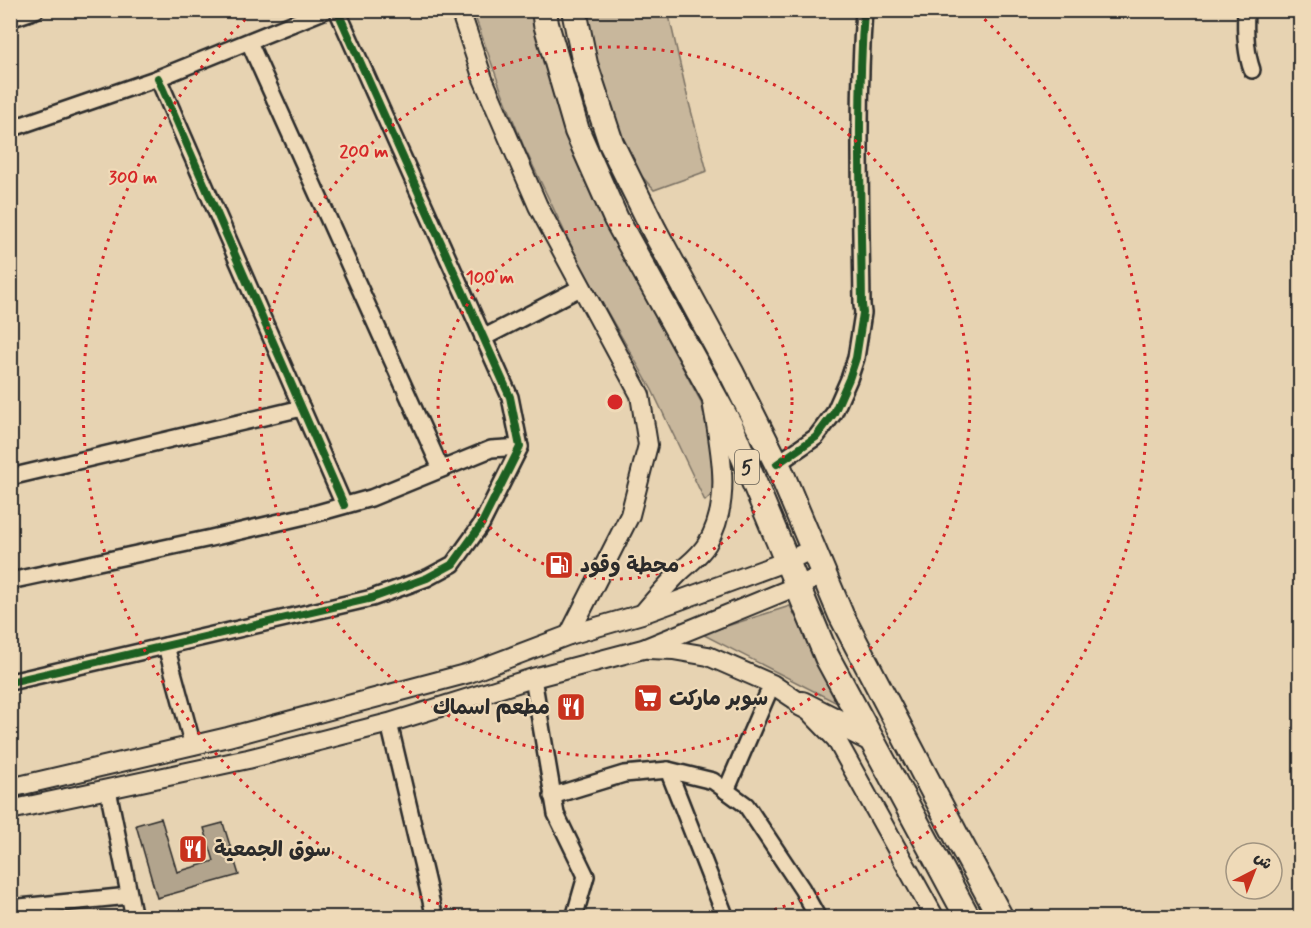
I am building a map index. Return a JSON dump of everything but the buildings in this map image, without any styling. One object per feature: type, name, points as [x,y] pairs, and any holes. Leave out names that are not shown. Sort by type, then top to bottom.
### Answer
[{"type":"highway","name":"5","points":[[544,10],[576,130],[616,219],[730,428],[827,657],[968,918]]},
{"type":"highway","name":"5","points":[[573,10],[585,64],[611,143],[654,231],[732,374],[777,464],[841,615],[1001,918]]},
{"type":"highway","points":[[802,704],[871,739]]},
{"type":"street","points":[[10,19],[36,10]]},
{"type":"street","points":[[10,129],[158,78],[326,10]]},
{"type":"street","points":[[10,682],[372,598],[427,578],[453,564],[482,525],[520,447],[510,397],[337,10]]},
{"type":"street","points":[[460,10],[483,79],[534,195],[640,395],[648,445],[630,515],[569,635]]},
{"type":"street","points":[[777,464],[816,437],[834,413],[856,358],[863,313],[861,174],[864,10]]},
{"type":"street","points":[[1246,10],[1248,59],[1252,70]]},
{"type":"street","points":[[249,42],[441,470]]},
{"type":"street","points":[[158,78],[345,506]]},
{"type":"street","points":[[483,338],[582,287]]},
{"type":"street","points":[[642,614],[676,575],[705,547],[717,523],[722,495],[722,456],[710,390]]},
{"type":"street","points":[[10,477],[302,408]]},
{"type":"street","points":[[10,581],[211,538],[345,506],[371,498],[491,449],[520,447]]},
{"type":"street","points":[[10,788],[193,746],[469,673],[569,635],[642,614],[787,561],[813,549]]},
{"type":"street","points":[[10,810],[248,759],[385,724],[533,678],[643,649],[824,575]]},
{"type":"street","points":[[166,646],[193,746]]},
{"type":"street","points":[[643,649],[673,650],[708,656],[772,684],[802,704],[836,739],[934,918]]},
{"type":"street","points":[[533,678],[555,814],[586,876],[574,918]]},
{"type":"street","points":[[726,791],[772,684]]},
{"type":"street","points":[[378,698],[435,918]]},
{"type":"street","points":[[552,796],[624,774],[668,770],[713,781],[746,805],[802,889],[818,918]]},
{"type":"street","points":[[668,770],[725,916]]},
{"type":"street","points":[[108,790],[134,918]]},
{"type":"street","points":[[10,908],[129,896]]},
{"type":"street","points":[[60,918],[66,902]]},
{"type":"shaded area","points":[[473,11],[532,11],[574,154],[643,294],[701,402],[711,446],[713,493],[705,501],[652,390],[580,264],[524,147]]},
{"type":"shaded area","points":[[584,11],[668,11],[707,171],[654,190],[631,164],[595,66]]},
{"type":"shaded area","points":[[790,606],[841,705],[702,634]]},
{"type":"cycle path","points":[[10,682],[372,598],[427,578],[453,564],[481,525],[520,447],[510,397],[337,10]]},
{"type":"cycle path","points":[[777,464],[816,437],[834,413],[856,358],[863,313],[860,121],[864,10]]},
{"type":"cycle path","points":[[158,78],[344,505]]},
{"type":"place","name":"محطة وقود","points":[[559,565]]},
{"type":"place","name":"سوبر ماركت","points":[[648,698]]},
{"type":"place","name":"مطعم اسماك","points":[[571,707]]},
{"type":"place","name":"سوق الجمعية","points":[[193,849]]}]
